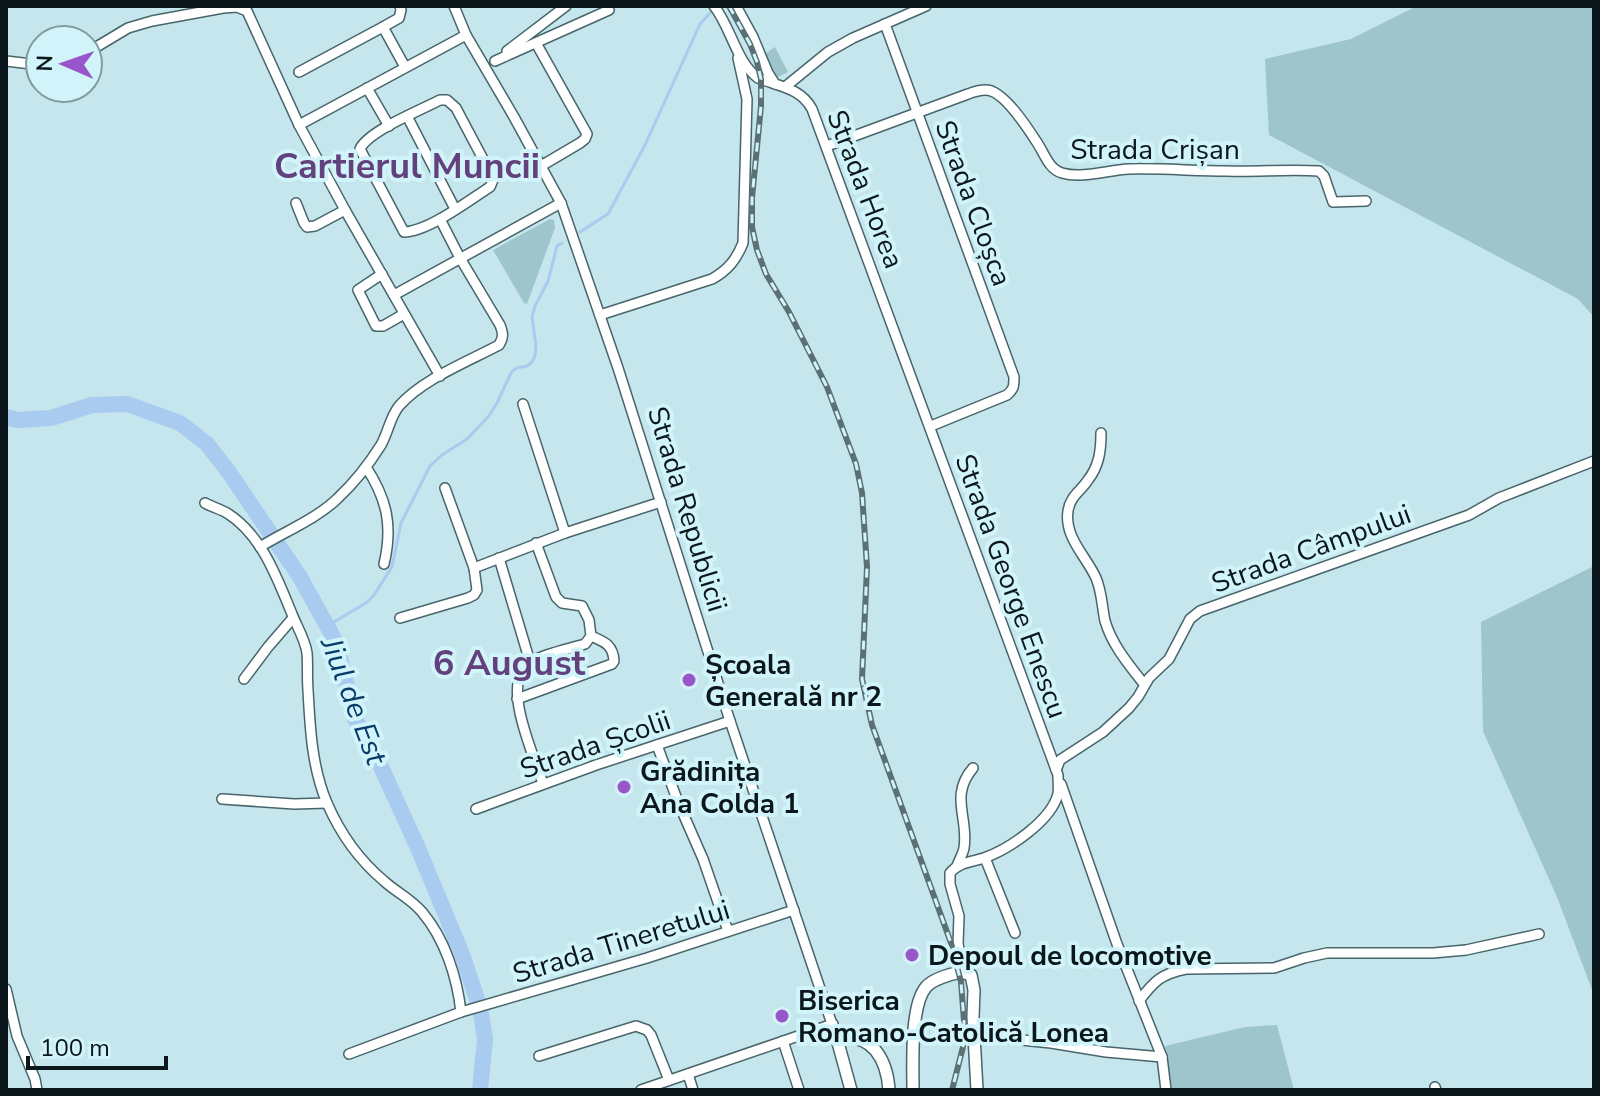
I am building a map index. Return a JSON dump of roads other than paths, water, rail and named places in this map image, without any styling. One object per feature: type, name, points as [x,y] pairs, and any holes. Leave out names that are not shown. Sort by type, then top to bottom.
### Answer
[{"type":"main road","points":[[913,1090],[915,1023],[921,995],[928,984],[958,972],[971,975],[973,982],[977,1090]]},
{"type":"main road","points":[[837,1039],[855,1038],[870,1044],[885,1066],[889,1090]]},
{"type":"main road","name":"Strada Republicii","points":[[837,1039],[851,1090]]},
{"type":"street","points":[[299,72],[399,18],[400,6]]},
{"type":"street","name":"Strada Republicii","points":[[454,6],[466,35],[561,203],[837,1039]]},
{"type":"street","points":[[485,67],[566,6]]},
{"type":"street","name":"Strada Horea","points":[[714,6],[752,74],[798,92],[807,99],[931,426]]},
{"type":"street","points":[[736,6],[768,73],[780,85],[853,38],[926,6]]},
{"type":"street","points":[[104,42],[128,28],[152,21],[207,10],[237,7],[247,11],[299,125],[440,376]]},
{"type":"street","points":[[495,61],[609,10]]},
{"type":"street","name":"Strada Cloșca","points":[[885,24],[1014,377],[1012,391],[1007,395],[931,426]]},
{"type":"street","points":[[383,27],[405,67]]},
{"type":"street","points":[[299,125],[466,35]]},
{"type":"street","points":[[600,315],[712,279],[736,259],[743,243],[747,99],[734,41]]},
{"type":"street","points":[[536,43],[587,134],[580,143],[541,166]]},
{"type":"street","points":[[367,88],[389,126]]},
{"type":"street","name":"Strada Crișan","points":[[827,146],[968,94],[987,90],[1001,97],[1016,114],[1053,169],[1059,173],[1070,175],[1128,169],[1319,171],[1324,176],[1333,202],[1366,201]]},
{"type":"street","points":[[440,100],[452,103],[493,180],[490,187],[440,219],[408,233],[402,231],[360,149],[364,141],[407,116],[440,100]]},
{"type":"street","points":[[407,116],[455,209]]},
{"type":"street","points":[[296,203],[307,227],[345,210]]},
{"type":"street","points":[[394,295],[561,203]]},
{"type":"street","points":[[260,547],[338,499],[366,467],[401,404],[440,376],[499,345],[502,340],[500,325],[440,219]]},
{"type":"street","points":[[382,274],[358,290],[376,326],[383,326],[404,314]]},
{"type":"street","points":[[523,404],[565,533]]},
{"type":"street","name":"Strada George Enescu","points":[[931,426],[1117,944],[1160,1052],[1166,1090]]},
{"type":"street","points":[[1101,433],[1101,454],[1088,481],[1072,497],[1068,511],[1069,525],[1073,540],[1096,578],[1106,625],[1116,648],[1144,684]]},
{"type":"street","name":"Strada Câmpului","points":[[1056,769],[1060,760],[1103,732],[1123,714],[1138,697],[1144,684],[1169,659],[1190,619],[1200,611],[1469,515],[1499,498],[1594,461]]},
{"type":"street","points":[[366,467],[379,486],[387,517],[389,542],[384,564]]},
{"type":"street","points":[[400,618],[474,595],[477,590],[474,568],[445,488]]},
{"type":"street","points":[[474,568],[536,543],[661,502]]},
{"type":"street","points":[[205,503],[227,513],[247,532],[260,547],[277,577],[307,652],[312,743],[327,803],[344,836],[363,862],[423,913],[446,954],[464,1011]]},
{"type":"street","points":[[536,543],[556,597],[562,603],[582,606],[589,620],[591,636],[585,644],[530,662],[520,674],[517,699],[543,784]]},
{"type":"street","points":[[499,558],[530,662]]},
{"type":"street","points":[[244,679],[293,618]]},
{"type":"street","points":[[517,699],[612,664],[612,648],[591,636]]},
{"type":"street","name":"Strada Școlii","points":[[476,809],[730,721]]},
{"type":"street","points":[[657,745],[728,931]]},
{"type":"street","points":[[957,866],[964,848],[960,803],[962,788],[973,768]]},
{"type":"street","points":[[964,972],[958,944],[959,916],[949,878],[951,871],[1015,842],[1048,814],[1059,791],[1056,769]]},
{"type":"street","points":[[222,799],[327,803]]},
{"type":"street","points":[[985,858],[1015,933]]},
{"type":"street","name":"Strada Tineretului","points":[[349,1054],[464,1011],[633,963],[794,910]]},
{"type":"street","points":[[1139,1001],[1160,977],[1173,971],[1274,968],[1327,953],[1408,954],[1466,950],[1539,934]]},
{"type":"street","points":[[6,989],[17,1036],[37,1090]]},
{"type":"street","points":[[641,1090],[833,1024]]},
{"type":"street","points":[[539,1056],[636,1026],[643,1027],[651,1035],[669,1080]]},
{"type":"street","points":[[974,1035],[1106,1052],[1160,1052]]},
{"type":"street","points":[[783,1041],[799,1090]]},
{"type":"street","points":[[688,1074],[693,1090]]},
{"type":"waterway","points":[[580,232],[608,214],[645,145],[700,24],[710,13]]},
{"type":"waterway","points":[[327,626],[374,595],[392,567],[401,523],[430,466],[467,439],[488,417],[511,373],[531,363],[536,346],[532,317],[548,281],[557,246],[562,243]]},
{"type":"waterway","name":"Jiul de Est","points":[[6,417],[17,420],[51,418],[92,405],[127,404],[180,423],[207,444],[228,471],[300,577],[337,644],[354,717],[418,848],[462,954],[480,1008],[485,1039],[480,1090]]},
{"type":"railway","points":[[729,6],[750,44],[761,79],[752,198],[752,227],[757,250],[766,274],[827,387],[856,464],[862,493],[867,567],[862,679],[872,725],[951,943],[961,982],[963,1047],[952,1090]]},
{"type":"place","name":"Școala Generală nr 2","points":[[689,680]]},
{"type":"place","name":"Grădinița Ana Colda 1","points":[[624,787]]},
{"type":"place","name":"Depoul de locomotive","points":[[912,955]]},
{"type":"place","name":"Biserica Romano-Catolică Lonea","points":[[782,1016]]},
{"type":"district","name":"Cartierul Muncii","points":[[407,165]]},
{"type":"district","name":"6 August","points":[[509,662]]}]
